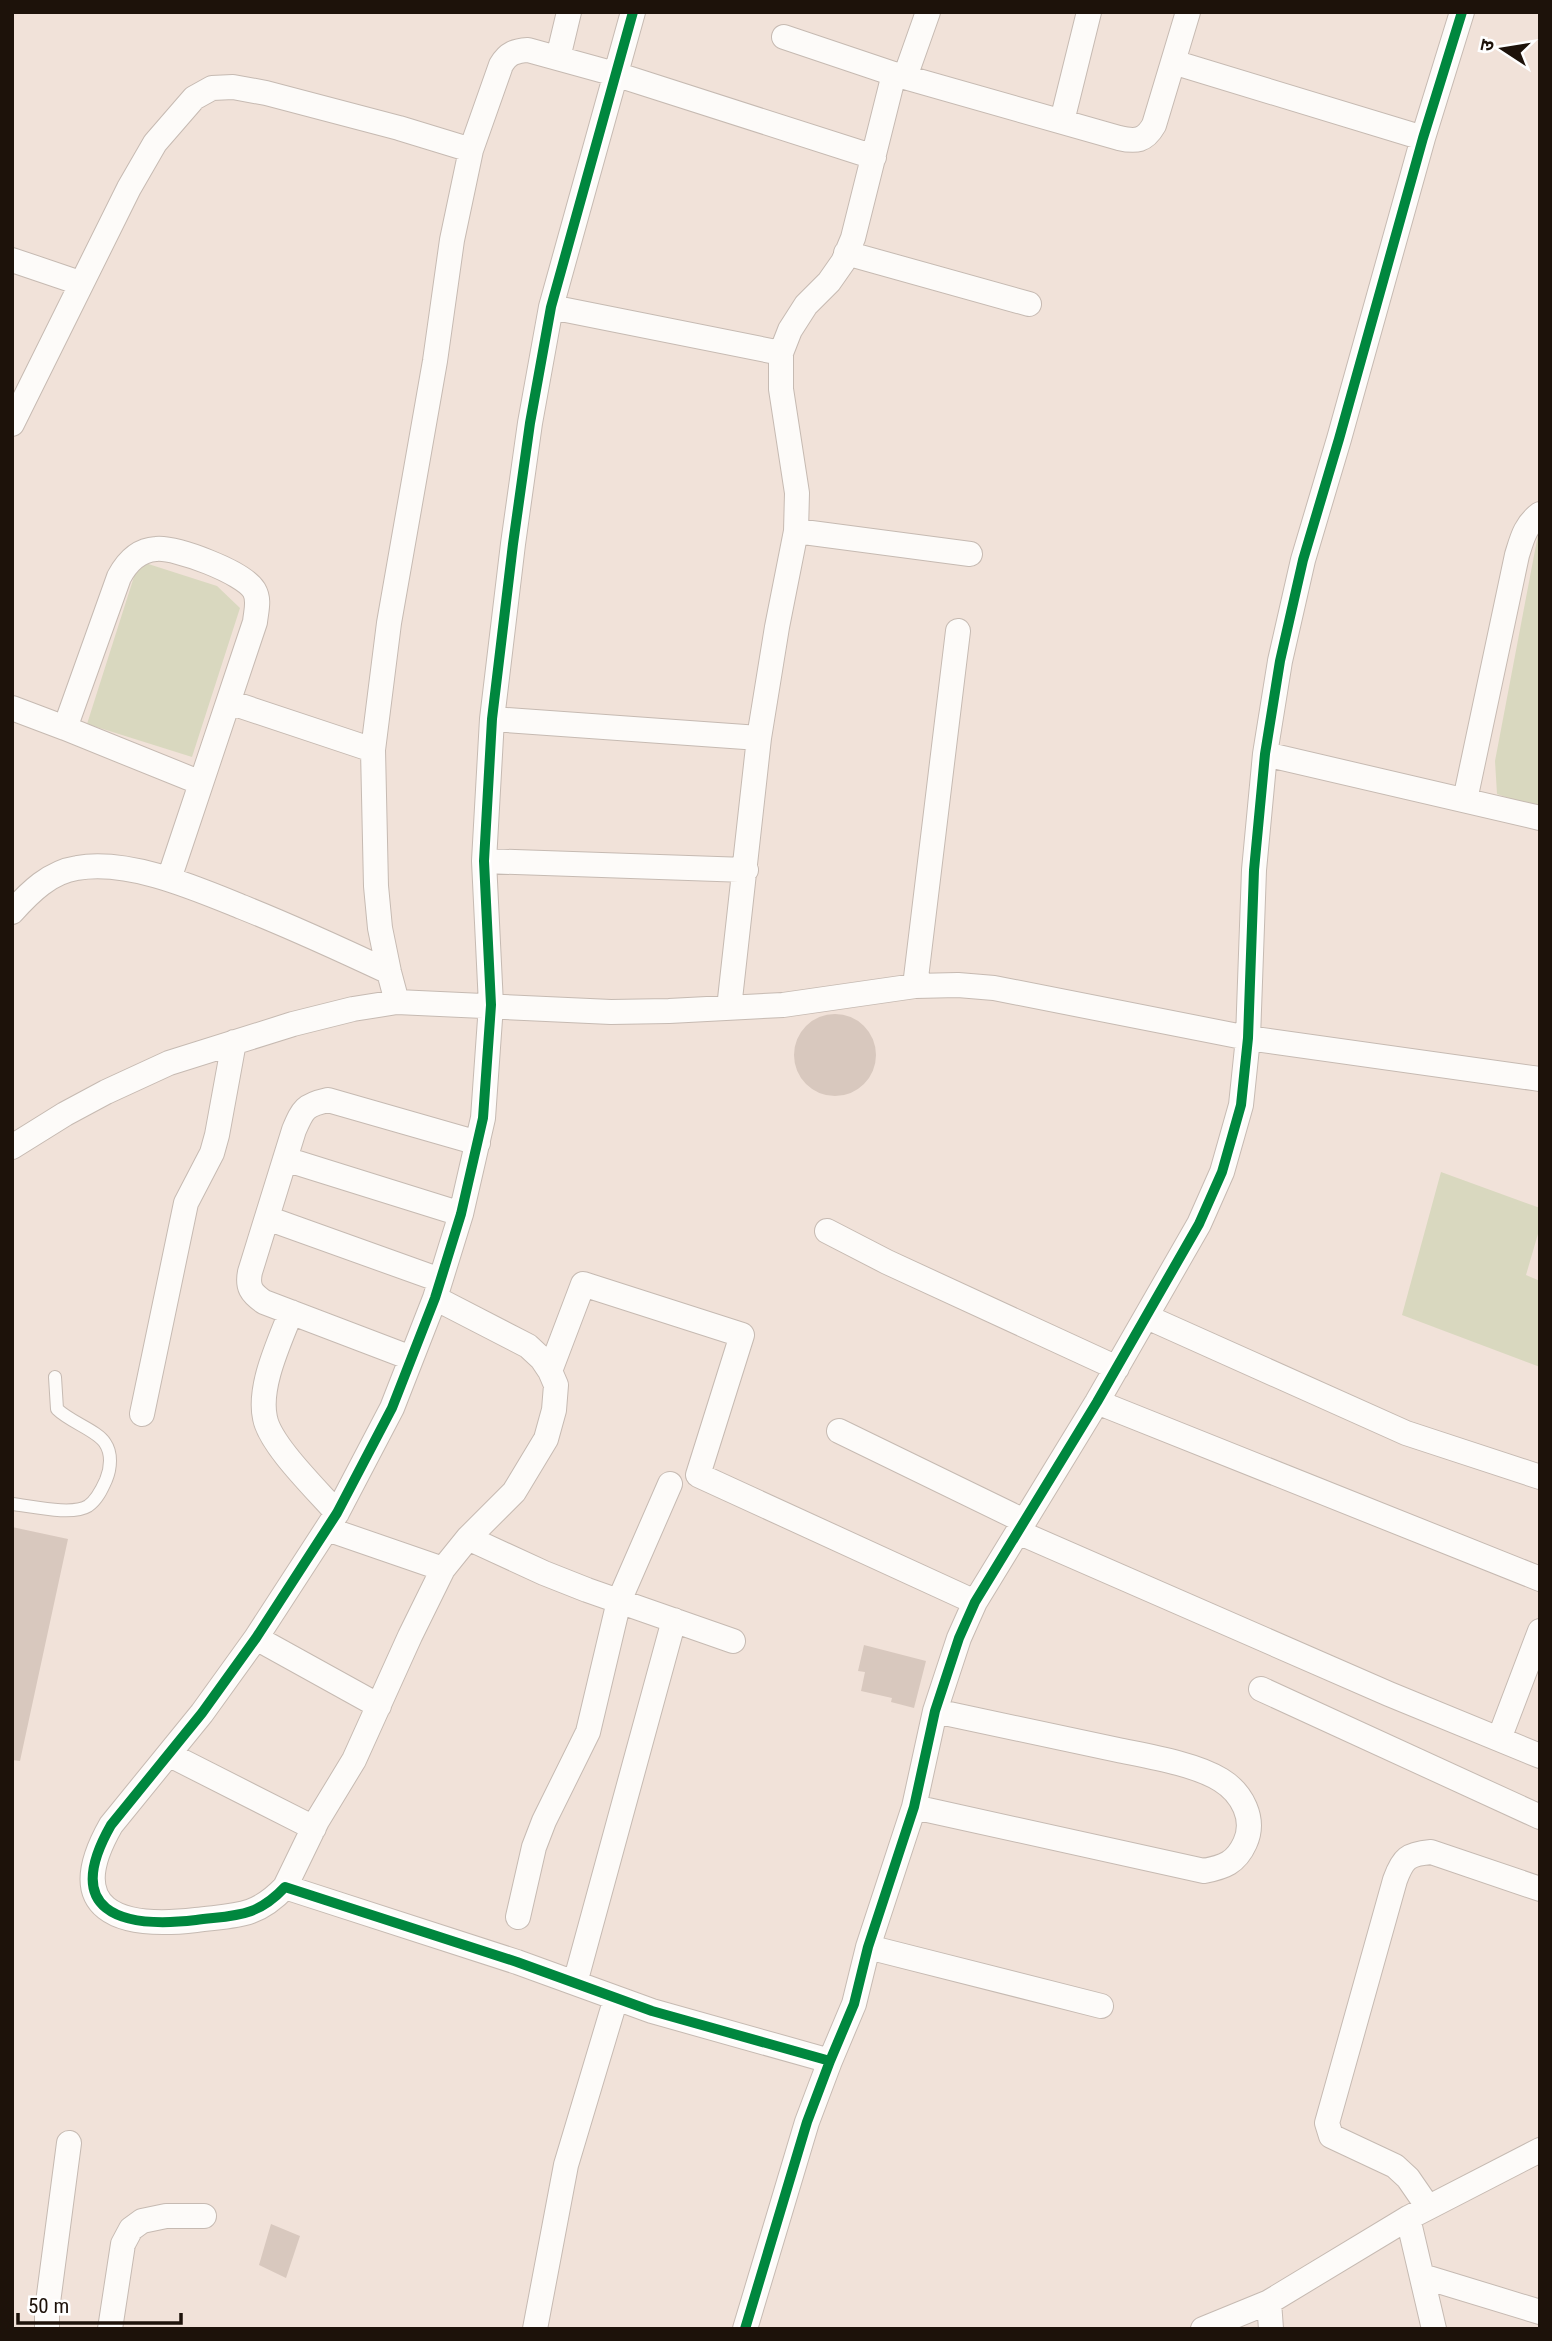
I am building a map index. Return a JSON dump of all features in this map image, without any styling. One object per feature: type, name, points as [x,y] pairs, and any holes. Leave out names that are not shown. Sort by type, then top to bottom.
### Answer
[{"type":"street","points":[[558,58],[569,12]]},
{"type":"street","points":[[267,1218],[438,1289],[528,1346],[542,1359],[556,1385],[554,1410],[546,1439],[514,1492],[468,1538],[443,1569],[354,1760],[314,1828],[285,1887],[271,1902],[248,1913],[167,1923],[136,1921],[115,1914],[104,1907],[96,1896],[93,1882],[95,1861],[102,1842],[111,1825],[170,1755],[256,1638],[332,1521],[392,1408],[438,1289],[461,1214],[483,1118],[491,1005],[484,861],[492,719],[530,423],[551,307],[633,12]]},
{"type":"street","points":[[729,1008],[759,738],[796,531],[797,493],[781,389],[781,353],[790,330],[806,305],[829,282],[853,238],[874,157],[900,75],[928,12]]},
{"type":"street","points":[[1062,121],[1089,12]]},
{"type":"street","points":[[784,37],[900,75],[1130,140],[1145,138],[1154,125],[1188,12]]},
{"type":"street","points":[[746,2329],[807,2122],[854,2004],[868,1947],[914,1807],[935,1711],[959,1638],[975,1602],[1147,1317],[1199,1224],[1222,1172],[1241,1105],[1248,1038],[1254,870],[1265,754],[1280,661],[1303,560],[1423,138],[1462,12]]},
{"type":"street","points":[[397,1002],[380,928],[376,886],[373,750],[389,623],[435,361],[452,240],[471,150],[501,65],[507,56],[528,50],[615,74],[874,157]]},
{"type":"street","points":[[1173,62],[1423,138]]},
{"type":"street","points":[[12,424],[129,188],[155,143],[194,98],[212,88],[233,87],[266,93],[471,150]]},
{"type":"street","points":[[846,253],[1029,304]]},
{"type":"street","points":[[12,260],[80,283]]},
{"type":"street","points":[[551,307],[781,353]]},
{"type":"street","points":[[1465,800],[1517,555],[1530,521],[1540,514]]},
{"type":"street","points":[[796,531],[971,554]]},
{"type":"street","points":[[65,728],[119,577],[133,556],[155,549],[171,550],[233,573],[254,590],[258,601],[255,622],[169,878]]},
{"type":"street","points":[[915,986],[958,631]]},
{"type":"street","points":[[229,702],[373,750]]},
{"type":"street","points":[[12,708],[201,783]]},
{"type":"street","points":[[492,719],[759,738]]},
{"type":"street","points":[[1265,754],[1540,818]]},
{"type":"street","points":[[484,861],[746,870]]},
{"type":"street","points":[[14,909],[55,875],[78,868],[104,867],[169,878],[262,915],[389,972]]},
{"type":"street","points":[[12,1147],[106,1092],[169,1063],[293,1024],[353,1009],[397,1002],[611,1012],[783,1006],[915,986],[958,985],[994,988],[1248,1038],[1540,1080]]},
{"type":"street","points":[[142,1414],[186,1203],[212,1153],[234,1042]]},
{"type":"street","points":[[411,1358],[264,1302],[253,1294],[248,1283],[285,1159],[302,1110],[312,1103],[328,1100],[478,1143]]},
{"type":"street","points":[[285,1159],[461,1214]]},
{"type":"street","points":[[827,1231],[887,1262],[1117,1368]]},
{"type":"street","points":[[550,1371],[583,1284],[742,1335],[698,1475],[975,1602]]},
{"type":"street","points":[[291,1312],[270,1370],[264,1400],[265,1418],[273,1438],[332,1521],[443,1569]]},
{"type":"street","points":[[1147,1317],[1406,1433],[1540,1477]]},
{"type":"street","points":[[1097,1402],[1540,1579]]},
{"type":"street","points":[[839,1431],[1021,1526],[1389,1694],[1540,1756]]},
{"type":"street","points":[[518,1916],[534,1847],[588,1732],[619,1601],[670,1484]]},
{"type":"street","points":[[468,1538],[544,1573],[733,1641]]},
{"type":"street","points":[[575,1983],[674,1620]]},
{"type":"street","points":[[1499,1739],[1540,1631]]},
{"type":"street","points":[[256,1638],[379,1706]]},
{"type":"street","points":[[1261,1689],[1540,1817]]},
{"type":"street","points":[[914,1807],[1203,1871],[1223,1867],[1237,1858],[1247,1840],[1247,1807],[1235,1791],[1220,1779],[1156,1758],[935,1711]]},
{"type":"street","points":[[170,1755],[314,1828]]},
{"type":"street","points":[[1434,2329],[1422,2276],[1418,2213],[1408,2178],[1395,2166],[1331,2136],[1327,2123],[1401,1863],[1414,1853],[1431,1852],[1540,1889]]},
{"type":"street","points":[[285,1887],[426,1932],[652,2011],[830,2060]]},
{"type":"street","points":[[868,1947],[1101,2006]]},
{"type":"street","points":[[535,2329],[566,2165],[616,1998]]},
{"type":"street","points":[[47,2329],[47,2310],[69,2143]]},
{"type":"street","points":[[1203,2329],[1269,2302],[1418,2213],[1540,2150]]},
{"type":"street","points":[[110,2329],[123,2244],[131,2229],[142,2221],[166,2216],[204,2216]]},
{"type":"street","points":[[1422,2276],[1540,2312]]},
{"type":"street","points":[[1269,2302],[1271,2329]]},
{"type":"lane","points":[[12,1504],[72,1511],[88,1506],[100,1493],[108,1475],[111,1458],[106,1444],[57,1409],[55,1377]]},
{"type":"green space","points":[[1540,524],[1540,807],[1535,807],[1497,794],[1495,761]]},
{"type":"green space","points":[[139,561],[217,586],[240,608],[192,757],[87,724]]},
{"type":"green space","points":[[1441,1172],[1540,1208],[1540,1227],[1526,1275],[1540,1281],[1540,1367],[1402,1315]]},
{"type":"building","points":[[835,1014],[851,1017],[864,1026],[873,1039],[876,1055],[873,1071],[864,1084],[851,1093],[835,1096],[819,1093],[806,1084],[797,1071],[794,1055],[797,1039],[806,1026],[819,1017]]},
{"type":"building","points":[[12,1527],[68,1539],[20,1761],[12,1760]]},
{"type":"building","points":[[864,1645],[926,1661],[914,1708],[891,1702],[892,1698],[861,1691],[865,1672],[858,1671]]},
{"type":"building","points":[[271,2224],[300,2236],[286,2278],[259,2265]]},
{"type":"cycle path","points":[[633,12],[551,307],[530,423],[492,719],[484,861],[491,1005],[483,1118],[461,1214],[435,1298],[392,1408],[337,1513],[256,1638],[202,1713],[111,1825],[97,1854],[93,1877],[96,1895],[106,1908],[122,1917],[143,1921],[168,1922],[234,1916],[264,1905],[285,1887],[517,1962],[652,2011],[830,2061]]},
{"type":"cycle path","points":[[745,2329],[807,2122],[854,2004],[868,1947],[914,1807],[935,1711],[959,1638],[975,1602],[1097,1402],[1199,1224],[1222,1172],[1241,1105],[1248,1038],[1254,870],[1265,754],[1280,661],[1303,560],[1423,138],[1462,12]]}]
